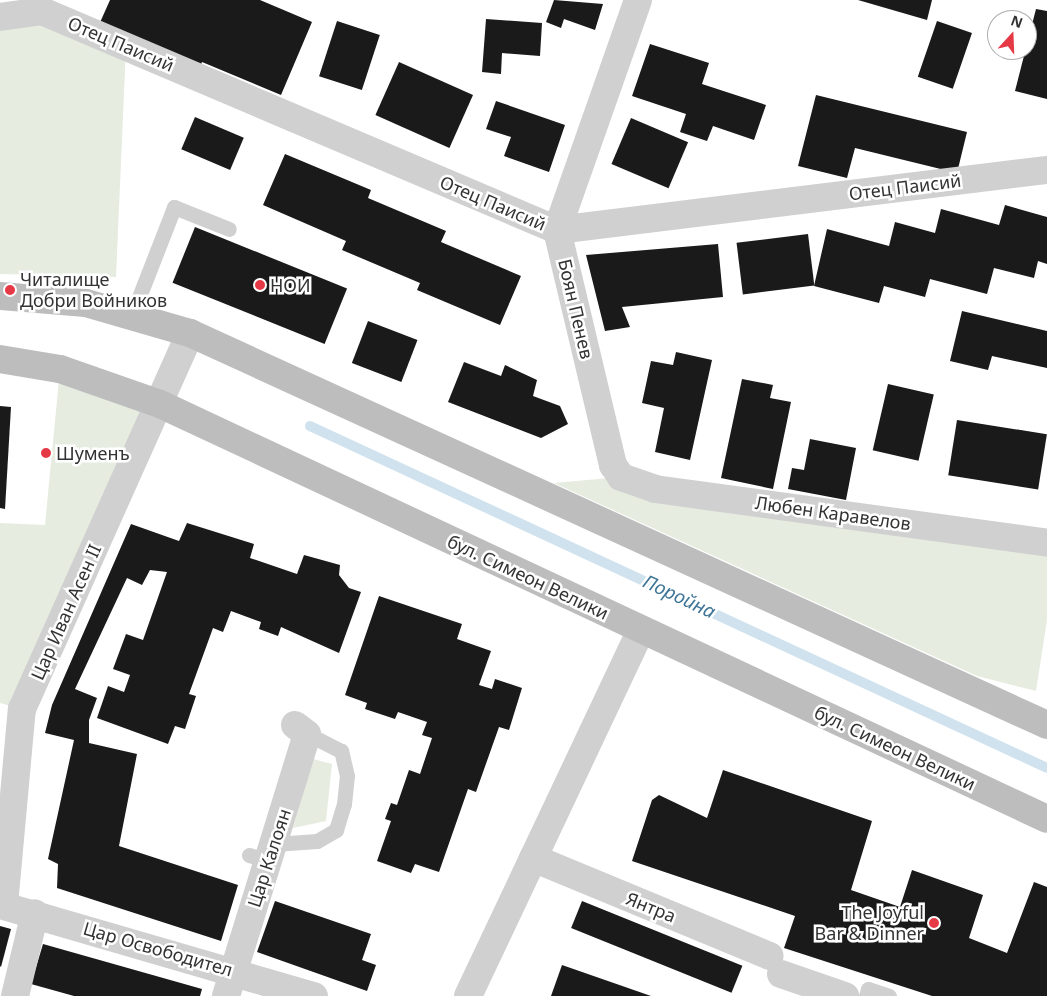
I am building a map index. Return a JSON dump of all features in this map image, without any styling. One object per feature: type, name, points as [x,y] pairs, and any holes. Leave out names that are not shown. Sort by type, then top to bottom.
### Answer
[{"type":"main road","points":[[0,296],[86,302],[190,333],[1047,726]]},
{"type":"main road","name":"бул. Симеон Велики","points":[[0,359],[60,369],[160,404],[1047,818]]},
{"type":"street","points":[[557,230],[638,0]]},
{"type":"street","name":"Отец Паисий","points":[[0,17],[41,6],[557,230],[1047,170]]},
{"type":"street","name":"Боян Пенев","points":[[557,230],[613,465],[621,477]]},
{"type":"street","name":"Цар Иван Асен II","points":[[2,905],[22,708],[160,404],[190,333]]},
{"type":"street","name":"Любен Каравелов","points":[[621,477],[654,489],[1047,543]]},
{"type":"street","points":[[468,996],[641,630]]},
{"type":"street","name":"Цар Калоян","points":[[229,983],[264,854],[301,729]]},
{"type":"street","name":"Янтра","points":[[533,858],[845,996]]},
{"type":"street","name":"Цар Освободител","points":[[2,905],[35,913],[229,983],[314,996]]},
{"type":"street","points":[[15,996],[35,913]]},
{"type":"lane","points":[[132,315],[174,207],[229,229]]},
{"type":"lane","points":[[264,854],[317,841],[336,830],[344,804],[347,776],[340,751],[301,729]]},
{"type":"lane","points":[[866,996],[868,989],[889,996]]},
{"type":"shaded area","points":[[42,11],[126,47],[116,277],[0,274],[0,17]]},
{"type":"shaded area","points":[[60,369],[160,404],[22,709],[0,703],[0,523],[45,525]]},
{"type":"shaded area","points":[[621,477],[1047,543],[1047,620],[1036,691],[977,676],[554,483]]},
{"type":"shaded area","points":[[313,759],[332,764],[326,821],[293,828]]},
{"type":"building","points":[[110,0],[260,0],[312,22],[281,95],[202,62],[199,70],[98,27]]},
{"type":"building","points":[[554,0],[603,4],[595,30],[564,19],[561,28],[546,22]]},
{"type":"building","points":[[858,0],[932,0],[927,20]]},
{"type":"building","points":[[1036,10],[1047,11],[1047,99],[1015,91],[1023,60],[1037,60]]},
{"type":"building","points":[[486,19],[542,23],[540,56],[502,53],[501,74],[482,72]]},
{"type":"building","points":[[337,21],[380,35],[362,90],[319,76]]},
{"type":"building","points":[[937,21],[972,33],[953,89],[918,77]]},
{"type":"building","points":[[650,44],[709,63],[702,84],[766,105],[754,140],[713,126],[707,141],[680,132],[686,114],[632,96]]},
{"type":"building","points":[[399,62],[473,95],[449,148],[375,115]]},
{"type":"building","points":[[816,95],[967,132],[957,173],[855,148],[847,178],[798,166]]},
{"type":"building","points":[[496,101],[565,125],[549,172],[504,156],[511,137],[486,129]]},
{"type":"building","points":[[195,117],[244,138],[230,170],[181,149]]},
{"type":"building","points":[[631,118],[688,142],[669,188],[611,164]]},
{"type":"building","points":[[285,154],[371,190],[368,198],[446,231],[441,242],[521,276],[500,325],[417,290],[420,283],[342,250],[346,241],[263,205]]},
{"type":"building","points":[[1005,205],[1047,217],[1047,264],[1038,261],[1034,278],[994,268],[987,294],[930,279],[925,297],[884,286],[879,303],[814,286],[827,229],[889,246],[895,222],[935,233],[941,209],[999,225]]},
{"type":"building","name":"НОИ","points":[[195,227],[347,288],[325,344],[173,283]]},
{"type":"building","points":[[808,234],[814,286],[743,294],[737,243]]},
{"type":"building","points":[[718,244],[723,297],[622,307],[630,327],[605,331],[586,255]]},
{"type":"building","points":[[962,311],[1047,331],[1047,368],[992,356],[988,370],[950,361]]},
{"type":"building","points":[[368,321],[417,340],[401,382],[352,363]]},
{"type":"building","points":[[676,352],[712,360],[690,460],[655,452],[664,408],[642,403],[651,361],[673,365]]},
{"type":"building","points":[[464,362],[501,376],[505,365],[537,380],[533,396],[560,406],[568,424],[541,438],[448,402]]},
{"type":"building","points":[[742,379],[773,385],[770,398],[791,402],[773,489],[721,478]]},
{"type":"building","points":[[888,384],[934,395],[918,461],[873,450]]},
{"type":"building","points":[[0,406],[11,407],[5,509],[0,508]]},
{"type":"building","points":[[957,420],[1047,434],[1038,490],[948,475]]},
{"type":"building","points":[[810,439],[856,448],[846,500],[788,489],[792,468],[804,470]]},
{"type":"building","points":[[187,523],[254,544],[250,558],[297,574],[304,555],[340,565],[339,575],[349,588],[361,592],[339,653],[281,627],[278,636],[259,629],[261,622],[231,611],[223,632],[213,628],[189,694],[196,696],[185,729],[175,726],[168,744],[97,718],[108,686],[124,692],[130,675],[113,669],[126,634],[143,640],[167,572],[150,570],[142,585],[127,578],[75,689],[97,698],[89,720],[89,743],[137,754],[119,846],[238,885],[221,941],[57,888],[58,864],[48,859],[74,740],[45,733],[52,705],[131,524],[179,541]]},
{"type":"building","points":[[379,596],[462,624],[457,639],[491,651],[479,685],[492,689],[495,679],[522,688],[509,730],[499,727],[476,792],[468,789],[439,872],[415,864],[411,873],[377,861],[391,821],[385,819],[391,803],[397,805],[409,770],[420,774],[432,738],[422,735],[427,722],[398,712],[395,719],[365,709],[367,703],[345,695]]},
{"type":"building","points":[[723,770],[872,821],[851,890],[900,907],[912,870],[983,895],[969,938],[1007,953],[1034,882],[1047,887],[1047,996],[932,996],[784,948],[795,916],[632,861],[652,800],[659,795],[707,818]]},
{"type":"building","points":[[275,901],[371,934],[362,960],[376,965],[367,991],[257,952]]},
{"type":"building","points":[[582,901],[742,966],[732,993],[571,928]]},
{"type":"building","points":[[0,926],[11,929],[1,967],[0,966]]},
{"type":"building","points":[[43,944],[202,989],[200,996],[74,996],[31,984]]},
{"type":"building","points":[[562,965],[651,996],[551,996]]},
{"type":"waterway","name":"Поройна","points":[[310,426],[1047,768]]},
{"type":"place","name":"НОИ","points":[[260,285]]},
{"type":"place","name":"Читалище Добри Войников","points":[[10,290]]},
{"type":"place","name":"Шуменъ","points":[[46,453]]},
{"type":"place","name":"The Joyful Bar & Dinner","points":[[934,923]]}]
